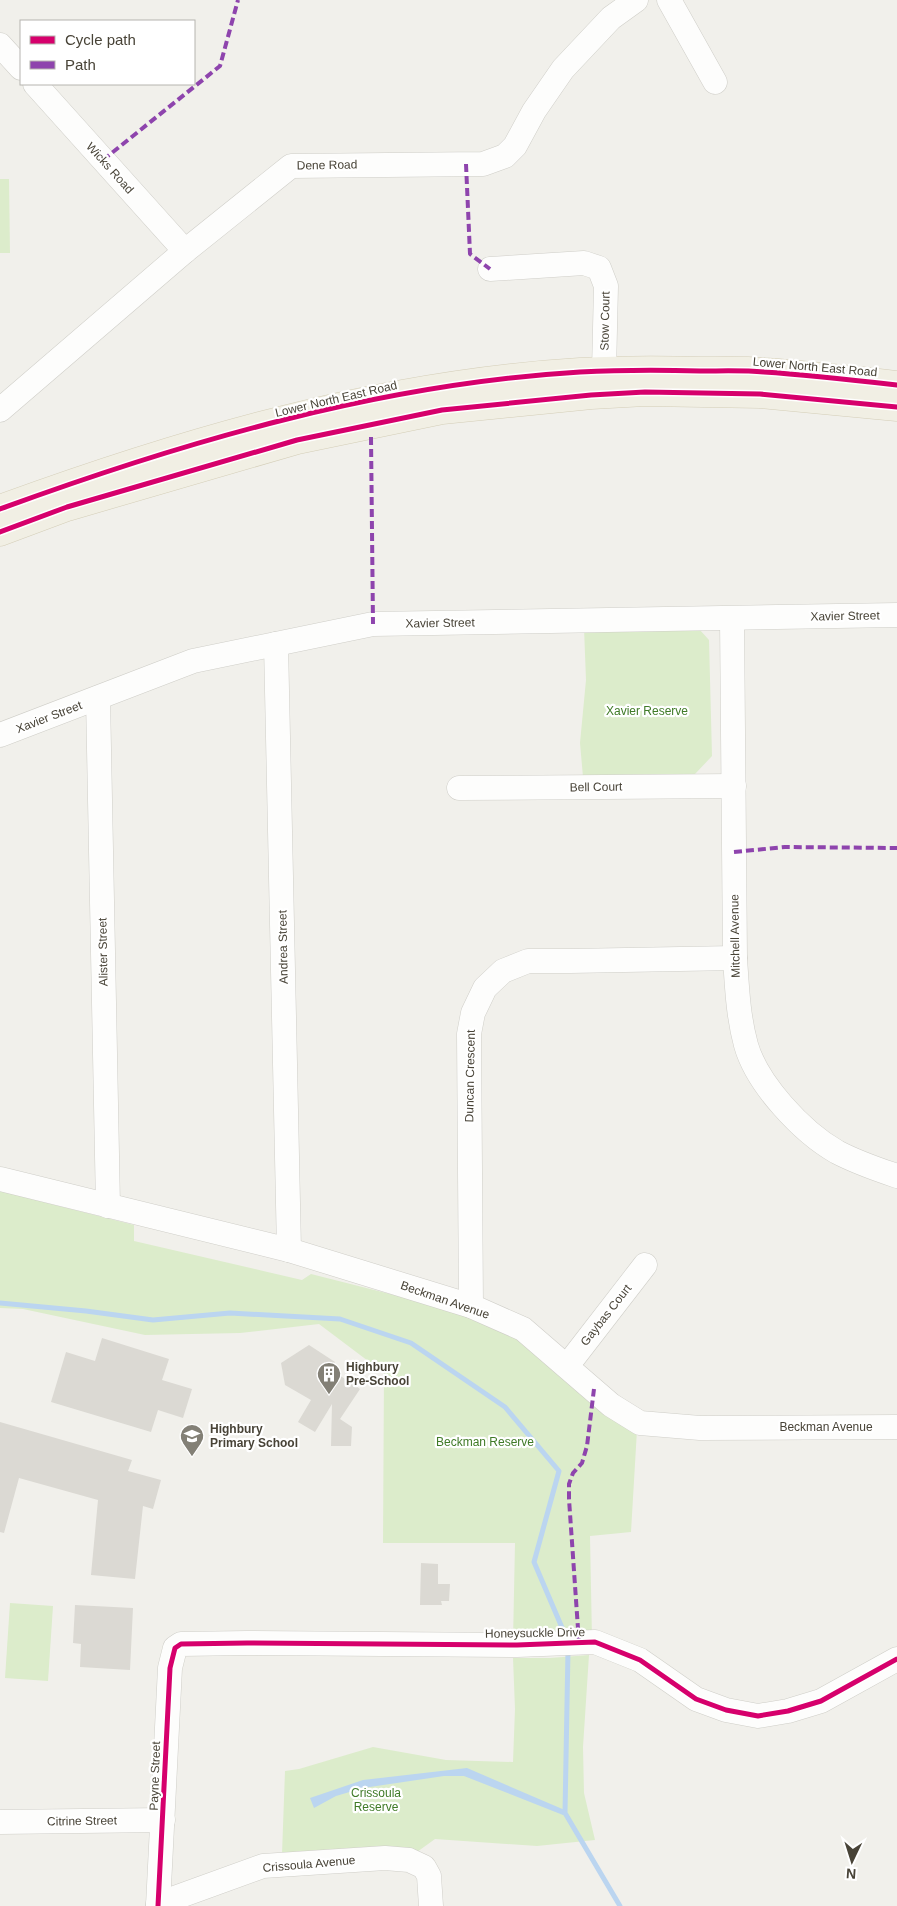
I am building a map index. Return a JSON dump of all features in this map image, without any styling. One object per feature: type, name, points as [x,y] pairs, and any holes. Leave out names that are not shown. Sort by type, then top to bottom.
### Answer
[{"type":"main road","name":"Lower North East Road","points":[[0,532],[66,508],[297,440],[442,410],[605,383],[762,371],[897,385]]},
{"type":"main road","name":"Lower North East Road","points":[[0,509],[180,447],[292,418],[405,393],[491,381],[605,383],[646,392],[760,394],[897,407]]},
{"type":"street","name":"Dene Road","points":[[3,399],[291,166],[483,164],[505,156],[514,146],[534,111],[563,70],[612,18],[636,0]]},
{"type":"street","points":[[669,0],[715,82]]},
{"type":"street","points":[[0,45],[20,67]]},
{"type":"street","name":"Wicks Road","points":[[36,85],[184,251]]},
{"type":"street","name":"Stow Court","points":[[490,269],[584,263],[599,268],[606,286],[605,383]]},
{"type":"street","name":"Xavier Street","points":[[0,735],[193,662],[373,624],[897,615]]},
{"type":"street","name":"Mitchell Avenue","points":[[732,619],[735,958],[738,1004],[746,1046],[761,1076],[782,1106],[835,1151],[863,1164],[897,1176]]},
{"type":"street","name":"Andrea Street","points":[[276,644],[289,1250]]},
{"type":"street","name":"Alister Street","points":[[98,698],[108,1206]]},
{"type":"street","name":"Bell Court","points":[[458,788],[734,786]]},
{"type":"street","name":"Duncan Crescent","points":[[471,1306],[469,1034],[473,1013],[484,988],[503,971],[528,960],[735,958]]},
{"type":"street","name":"Beckman Avenue","points":[[0,1179],[289,1250],[471,1306],[523,1329],[611,1405],[640,1424],[700,1428],[897,1427]]},
{"type":"street","name":"Gaybas Court","points":[[567,1366],[646,1265]]},
{"type":"street","name":"Honeysuckle Drive","points":[[175,1648],[181,1644],[189,1643],[517,1645],[595,1642],[640,1660],[696,1699],[726,1710],[758,1716],[788,1711],[820,1701],[897,1660]]},
{"type":"street","name":"Payne Street","points":[[158,1905],[170,1668],[175,1648]]},
{"type":"street","name":"Citrine Street","points":[[0,1822],[163,1820]]},
{"type":"street","name":"Crissoula Avenue","points":[[158,1905],[263,1866],[385,1858],[409,1860],[424,1867],[429,1876],[431,1906]]},
{"type":"green space","points":[[0,179],[9,179],[10,253],[0,253]]},
{"type":"green space","name":"Xavier Reserve","points":[[584,628],[699,629],[709,640],[712,756],[695,774],[583,777],[580,743],[586,680]]},
{"type":"green space","name":"Beckman Reserve","points":[[0,1191],[134,1225],[134,1241],[302,1280],[311,1274],[465,1313],[515,1338],[637,1430],[631,1532],[590,1536],[592,1639],[513,1641],[515,1543],[383,1543],[384,1373],[319,1324],[240,1333],[145,1335],[23,1309],[0,1308]]},
{"type":"green space","points":[[10,1603],[53,1606],[48,1681],[5,1678]]},
{"type":"green space","name":"Crissoula Reserve","points":[[589,1655],[583,1747],[584,1793],[595,1840],[537,1846],[435,1839],[417,1852],[327,1850],[282,1854],[285,1771],[299,1769],[373,1747],[446,1760],[513,1762],[515,1709],[513,1658]]},
{"type":"water","points":[[467,1768],[567,1811],[563,1815],[464,1776],[444,1776],[363,1788],[336,1796],[314,1808],[310,1798],[363,1780]]},
{"type":"building","points":[[102,1338],[169,1359],[162,1380],[192,1389],[183,1418],[158,1410],[151,1432],[51,1402],[66,1352],[95,1361]]},
{"type":"building","name":"Highbury Pre-School","points":[[309,1345],[335,1362],[330,1369],[360,1389],[340,1419],[352,1427],[351,1446],[331,1446],[332,1404],[315,1432],[298,1422],[311,1400],[285,1385],[281,1363]]},
{"type":"building","points":[[0,1422],[132,1460],[128,1471],[161,1480],[153,1509],[143,1506],[135,1579],[91,1575],[98,1500],[19,1478],[4,1533],[0,1532]]},
{"type":"building","points":[[421,1563],[438,1564],[438,1584],[450,1584],[449,1601],[441,1601],[442,1605],[420,1605]]},
{"type":"building","points":[[75,1605],[133,1608],[130,1670],[80,1667],[81,1644],[73,1643]]},
{"type":"waterway","points":[[0,1303],[86,1311],[153,1320],[230,1313],[340,1319],[411,1343],[505,1407],[559,1471],[534,1562],[566,1637]]},
{"type":"waterway","points":[[568,1650],[565,1813],[620,1906]]},
{"type":"marked path","points":[[103,160],[220,66],[238,0]]},
{"type":"marked path","points":[[466,164],[470,254],[490,269]]},
{"type":"marked path","points":[[371,437],[373,624]]},
{"type":"marked path","points":[[734,852],[785,847],[897,848]]},
{"type":"marked path","points":[[579,1643],[569,1484],[573,1473],[582,1463],[587,1446],[594,1389]]},
{"type":"cycle path","points":[[0,509],[70,484],[213,439],[285,419],[432,389],[580,372],[640,370],[756,371],[897,385]]},
{"type":"cycle path","points":[[0,532],[67,507],[297,440],[442,410],[591,395],[645,392],[760,394],[897,407]]},
{"type":"cycle path","points":[[158,1906],[170,1668],[175,1648],[181,1644],[517,1645],[595,1642],[640,1660],[696,1699],[726,1710],[758,1716],[788,1711],[821,1701],[897,1659]]},
{"type":"place","name":"Highbury Pre-School","points":[[329,1395]]},
{"type":"place","name":"Highbury Primary School","points":[[192,1457]]}]
